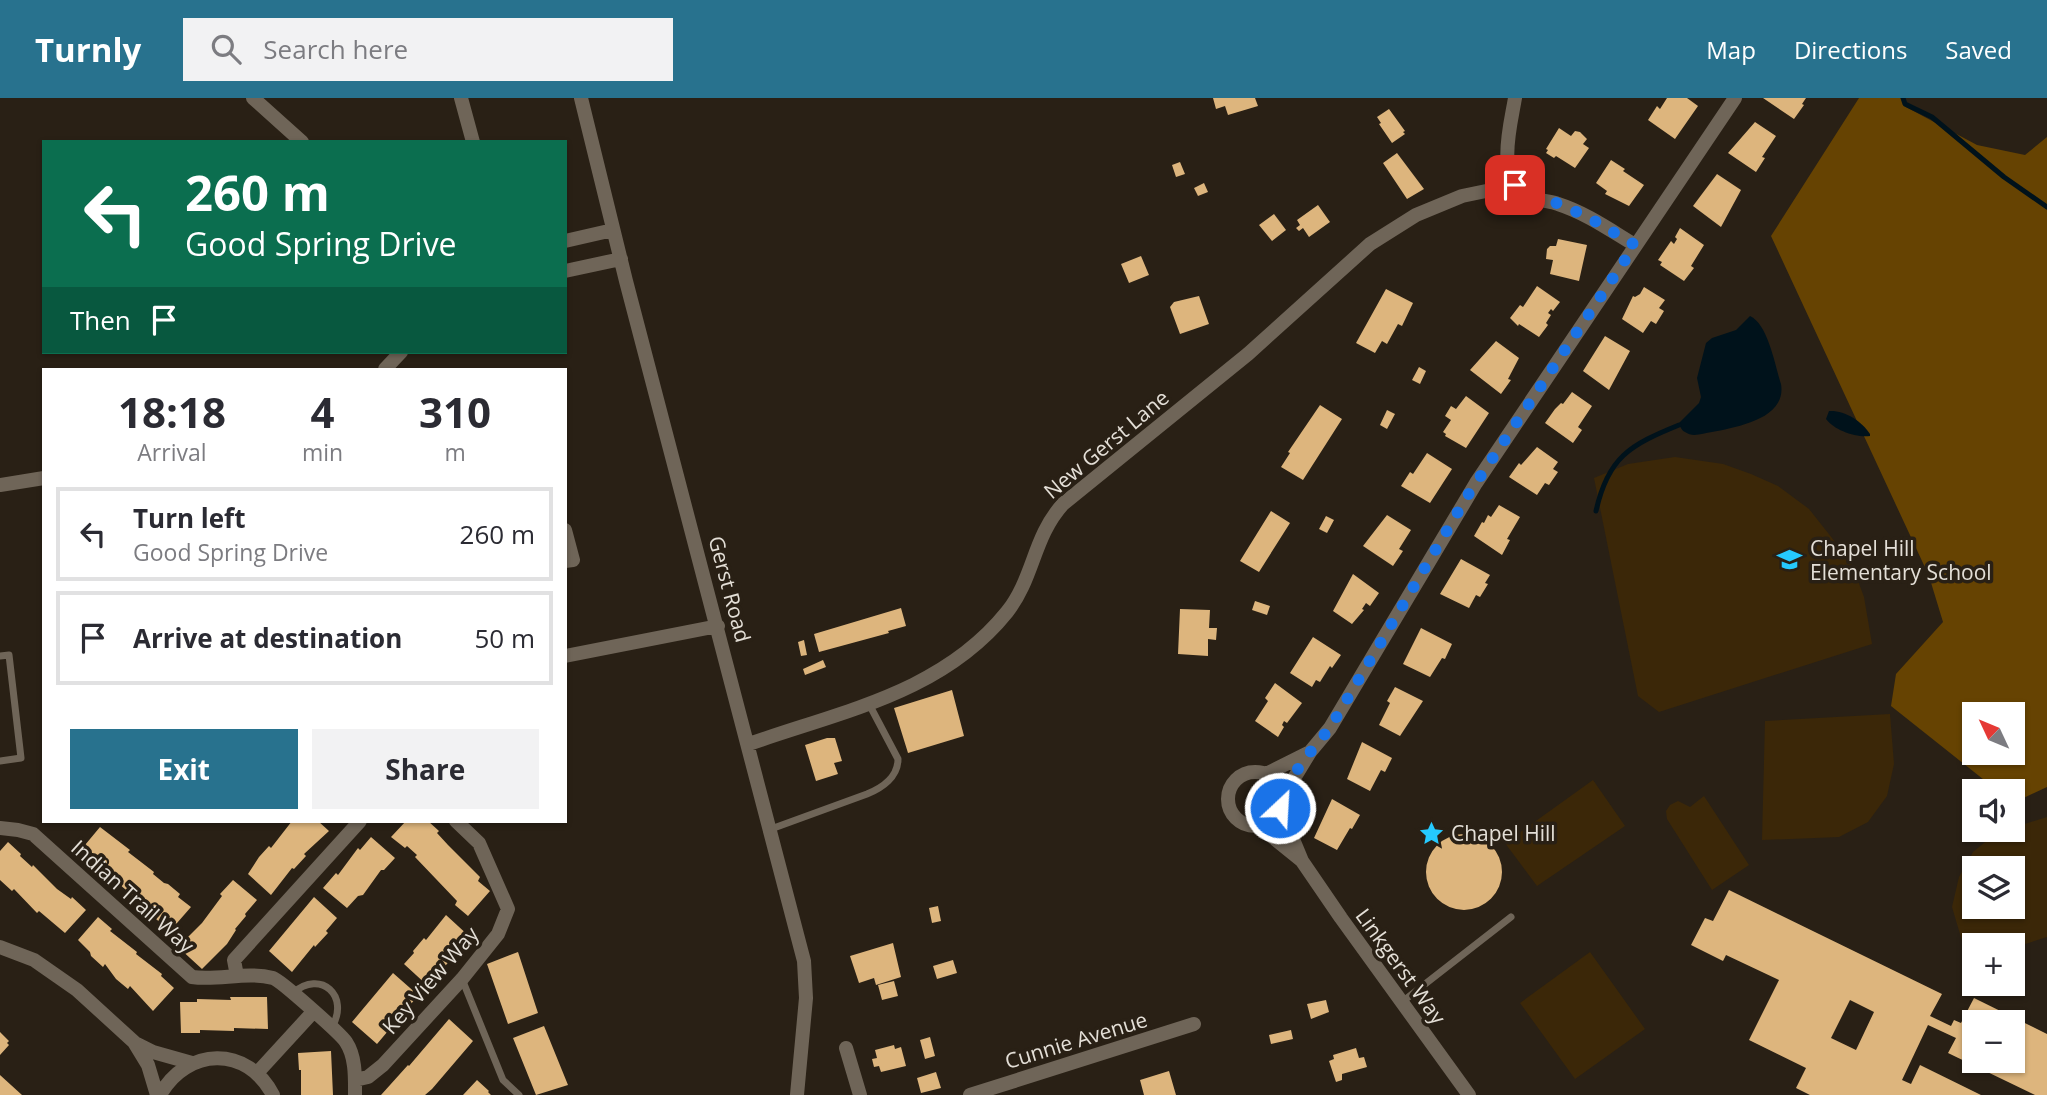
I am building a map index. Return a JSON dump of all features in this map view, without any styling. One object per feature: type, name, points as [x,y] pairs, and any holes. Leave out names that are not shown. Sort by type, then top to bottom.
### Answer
[{"type":"street","points":[[253,98],[300,140]]},
{"type":"street","points":[[461,98],[472,140]]},
{"type":"street","name":"Gerst Road","points":[[581,98],[804,961],[806,998],[797,1095]]},
{"type":"street","points":[[1515,98],[1507,150],[1509,170],[1515,185],[1532,198],[1557,203],[1588,217],[1635,245]]},
{"type":"street","points":[[1281,803],[1277,784],[1266,774],[1257,772],[1241,775],[1230,788],[1228,796],[1228,804],[1236,819],[1250,826],[1259,826],[1272,820],[1310,752],[1330,728],[1476,483],[1735,98]]},
{"type":"street","name":"New Gerst Lane","points":[[749,744],[869,704],[920,684],[947,667],[976,643],[1007,611],[1027,577],[1042,531],[1063,504],[1248,354],[1370,244],[1416,215],[1462,196],[1515,185]]},
{"type":"street","points":[[567,241],[613,230]]},
{"type":"street","points":[[567,271],[621,259]]},
{"type":"street","points":[[386,368],[399,354]]},
{"type":"street","points":[[0,485],[42,478]]},
{"type":"street","points":[[567,538],[573,560],[567,561]]},
{"type":"street","points":[[567,656],[718,626]]},
{"type":"street","points":[[1266,774],[1310,752]]},
{"type":"street","name":"Linkgerst Way","points":[[1281,803],[1302,861],[1469,1095]]},
{"type":"street","points":[[237,976],[234,960],[358,823]]},
{"type":"street","name":"Key View Way","points":[[355,1088],[383,1065],[462,979],[498,934],[508,909],[480,843],[458,823]]},
{"type":"street","name":"Linkgerst Way","points":[[1259,826],[1302,861]]},
{"type":"street","name":"Indian Trail Way","points":[[0,828],[33,834],[192,977],[274,978],[346,1042],[354,1066],[355,1088]]},
{"type":"street","points":[[0,947],[34,960],[77,990],[134,1042],[153,1052],[192,1063]]},
{"type":"street","points":[[257,1073],[313,1012]]},
{"type":"street","name":"Cunnie Avenue","points":[[970,1095],[1194,1024]]},
{"type":"street","points":[[134,1042],[148,1065],[159,1095]]},
{"type":"street","points":[[846,1048],[860,1095]]},
{"type":"street","points":[[159,1095],[178,1072],[192,1063],[214,1058],[237,1061],[257,1073],[273,1095]]},
{"type":"lane","points":[[0,656],[9,655],[21,758],[0,761]]},
{"type":"lane","points":[[771,829],[879,789],[894,775],[898,759],[869,704]]},
{"type":"lane","points":[[1401,1002],[1511,917]]},
{"type":"lane","points":[[462,979],[503,1080],[519,1095]]},
{"type":"lane","points":[[293,993],[302,985],[310,983],[328,988],[336,996],[338,1004],[338,1013],[331,1028]]},
{"type":"shaded area","points":[[1859,98],[1903,98],[1906,107],[1977,145],[2025,155],[2047,137],[2047,787],[2025,797],[2025,779],[1983,779],[1965,765],[2025,765],[2025,702],[1962,702],[1962,762],[1891,706],[1896,674],[1943,622],[1929,576],[1771,236]]},
{"type":"shaded area","points":[[1675,457],[1723,464],[1751,474],[1778,486],[1809,509],[1851,562],[1864,597],[1872,644],[1659,712],[1638,696],[1594,478],[1628,464]]},
{"type":"shaded area","points":[[1890,714],[1894,764],[1887,796],[1868,822],[1839,837],[1762,840],[1765,721]]},
{"type":"shaded area","points":[[1593,780],[1625,826],[1537,886],[1505,843]]},
{"type":"shaded area","points":[[1704,796],[1749,865],[1712,890],[1667,819],[1666,811],[1678,801],[1690,807]]},
{"type":"shaded area","points":[[2047,817],[2047,937],[2025,944],[2025,933],[1962,933],[1962,941],[1952,907],[1962,872],[1962,919],[2025,919],[2025,856],[1971,856],[1985,842],[2025,842],[2025,824]]},
{"type":"shaded area","points":[[1590,952],[1645,1029],[1575,1079],[1520,1003]]},
{"type":"water","points":[[1750,316],[1762,327],[1773,356],[1781,384],[1781,396],[1776,406],[1746,424],[1698,435],[1688,434],[1679,423],[1699,403],[1701,397],[1697,378],[1706,343],[1712,338],[1736,330]]},
{"type":"water","points":[[1829,411],[1852,417],[1870,436],[1852,434],[1834,427],[1826,419]]},
{"type":"building","points":[[1213,98],[1255,98],[1258,106],[1228,115],[1225,106],[1216,109]]},
{"type":"building","points":[[1667,98],[1687,98],[1698,106],[1675,139],[1648,120],[1657,106],[1660,109]]},
{"type":"building","points":[[1763,98],[1806,98],[1794,119]]},
{"type":"building","points":[[1389,109],[1405,131],[1405,134],[1392,143],[1377,117]]},
{"type":"building","points":[[1755,122],[1776,136],[1756,172],[1728,153]]},
{"type":"building","points":[[1559,128],[1571,136],[1575,131],[1580,132],[1587,139],[1583,144],[1589,148],[1575,168],[1546,153]]},
{"type":"building","points":[[1397,153],[1424,189],[1407,199],[1383,163]]},
{"type":"building","points":[[1611,160],[1644,185],[1629,206],[1605,194],[1607,191],[1596,183]]},
{"type":"building","points":[[1180,162],[1185,174],[1176,177],[1172,165]]},
{"type":"building","points":[[1717,174],[1741,190],[1721,227],[1693,206]]},
{"type":"building","points":[[1204,183],[1208,192],[1198,196],[1194,188]]},
{"type":"building","points":[[1318,205],[1330,222],[1309,237],[1303,228],[1299,231],[1296,228],[1300,225],[1297,220]]},
{"type":"building","points":[[1274,214],[1286,230],[1272,241],[1259,225]]},
{"type":"building","points":[[1680,228],[1704,245],[1691,266],[1694,268],[1684,281],[1660,265],[1662,262],[1658,260],[1671,241],[1674,244]]},
{"type":"building","points":[[1558,239],[1587,245],[1579,281],[1550,274],[1553,260],[1546,259],[1547,249],[1556,246]]},
{"type":"building","points":[[1141,256],[1149,275],[1129,283],[1121,264]]},
{"type":"building","points":[[1537,286],[1560,302],[1548,313],[1551,315],[1546,323],[1548,325],[1539,337],[1519,324],[1518,326],[1510,318],[1520,305],[1523,307]]},
{"type":"building","points":[[1644,287],[1665,300],[1659,308],[1664,311],[1656,324],[1651,321],[1643,333],[1622,319],[1633,296],[1640,294]]},
{"type":"building","points":[[1386,289],[1413,303],[1402,326],[1398,324],[1387,344],[1382,341],[1375,353],[1356,343]]},
{"type":"building","points":[[1199,296],[1209,324],[1180,334],[1170,307],[1174,302]]},
{"type":"building","points":[[1605,336],[1630,351],[1609,390],[1583,371]]},
{"type":"building","points":[[1496,341],[1519,358],[1508,379],[1511,380],[1501,394],[1470,370]]},
{"type":"building","points":[[1419,367],[1426,371],[1420,384],[1412,380]]},
{"type":"building","points":[[1572,392],[1592,406],[1578,427],[1582,430],[1573,443],[1545,423]]},
{"type":"building","points":[[1466,396],[1489,413],[1466,448],[1445,436],[1443,432],[1451,420],[1445,416],[1451,406],[1456,409]]},
{"type":"building","points":[[1320,405],[1342,419],[1303,480],[1281,467]]},
{"type":"building","points":[[1387,410],[1395,414],[1387,429],[1380,425]]},
{"type":"building","points":[[1537,447],[1558,462],[1553,469],[1558,472],[1549,485],[1545,483],[1537,495],[1509,477],[1519,463],[1521,465]]},
{"type":"building","points":[[1427,453],[1452,469],[1430,503],[1401,486]]},
{"type":"building","points":[[1499,505],[1520,517],[1507,539],[1510,540],[1502,555],[1474,536],[1482,522],[1484,523],[1488,515],[1491,517]]},
{"type":"building","points":[[1271,511],[1290,523],[1259,572],[1240,561]]},
{"type":"building","points":[[1387,515],[1411,530],[1399,549],[1403,551],[1393,566],[1363,546]]},
{"type":"building","points":[[1326,516],[1334,520],[1327,533],[1319,529]]},
{"type":"building","points":[[1461,559],[1490,575],[1480,597],[1476,595],[1469,608],[1440,594]]},
{"type":"building","points":[[1353,574],[1379,593],[1370,606],[1366,603],[1362,609],[1364,610],[1352,624],[1333,611]]},
{"type":"building","points":[[1255,601],[1270,606],[1267,615],[1252,610]]},
{"type":"building","points":[[901,608],[906,626],[819,652],[814,634]]},
{"type":"building","points":[[1180,609],[1210,610],[1209,628],[1217,628],[1216,640],[1208,639],[1208,656],[1178,654]]},
{"type":"building","points":[[1421,628],[1452,644],[1445,659],[1442,658],[1430,677],[1403,664]]},
{"type":"building","points":[[1313,637],[1341,655],[1320,682],[1316,680],[1312,687],[1290,673]]},
{"type":"building","points":[[804,640],[807,655],[801,656],[798,642]]},
{"type":"building","points":[[823,660],[826,667],[805,675],[803,669]]},
{"type":"building","points":[[1275,683],[1302,703],[1287,723],[1284,721],[1284,727],[1278,737],[1255,721],[1268,701],[1265,698]]},
{"type":"building","points":[[1395,687],[1423,701],[1400,736],[1379,725]]},
{"type":"building","points":[[952,690],[964,736],[908,753],[894,708]]},
{"type":"building","points":[[835,738],[842,761],[834,763],[838,774],[816,781],[805,745]]},
{"type":"building","points":[[1362,742],[1392,758],[1385,772],[1381,770],[1370,791],[1347,779]]},
{"type":"building","points":[[1332,799],[1360,815],[1337,850],[1314,838]]},
{"type":"building","points":[[290,823],[320,823],[329,831],[304,854],[306,856],[292,868],[271,895],[248,874],[259,857],[269,846],[271,848]]},
{"type":"building","points":[[404,823],[430,823],[480,877],[478,881],[490,891],[468,916],[455,905],[457,901],[415,857],[417,855],[391,837]]},
{"type":"building","points":[[100,827],[130,850],[128,852],[180,894],[178,897],[191,907],[170,931],[80,851]]},
{"type":"building","points":[[1464,834],[1479,837],[1491,845],[1499,857],[1502,872],[1499,887],[1491,899],[1479,907],[1464,910],[1449,907],[1437,899],[1429,887],[1426,872],[1429,857],[1437,845],[1449,837]]},
{"type":"building","points":[[371,837],[395,858],[381,870],[363,895],[358,896],[347,908],[323,888]]},
{"type":"building","points":[[8,842],[57,889],[71,899],[72,897],[86,910],[65,933],[39,911],[37,913],[14,889],[12,891],[0,880],[0,851]]},
{"type":"building","points":[[233,880],[257,900],[227,944],[202,969],[178,947],[202,923],[222,896],[220,894]]},
{"type":"building","points":[[1729,890],[1942,994],[1930,1016],[1951,1026],[1954,1020],[1962,1021],[1962,1060],[1948,1053],[1956,1038],[1928,1025],[1902,1080],[1911,1084],[1920,1065],[1981,1095],[1810,1095],[1796,1088],[1806,1068],[1749,1040],[1779,980],[1726,955],[1723,961],[1691,945],[1705,918],[1713,921]],"holes":[[[1850,1000],[1874,1012],[1856,1050],[1831,1038]]]},
{"type":"building","points":[[314,897],[337,918],[326,931],[328,933],[315,947],[314,945],[292,972],[269,951]]},
{"type":"building","points":[[938,906],[941,921],[932,923],[929,908]]},
{"type":"building","points":[[446,915],[470,937],[428,986],[404,964]]},
{"type":"building","points":[[98,917],[174,988],[153,1011],[130,986],[128,989],[105,964],[103,967],[91,956],[78,940]]},
{"type":"building","points":[[893,943],[901,977],[876,985],[874,978],[859,983],[850,956]]},
{"type":"building","points":[[518,952],[538,1013],[508,1024],[487,964]]},
{"type":"building","points":[[953,960],[957,973],[937,979],[933,966]]},
{"type":"building","points":[[393,973],[418,995],[377,1044],[352,1022]]},
{"type":"building","points":[[894,981],[898,996],[882,1000],[878,985]]},
{"type":"building","points":[[230,997],[267,997],[268,1029],[234,1028],[234,1031],[200,1030],[200,1033],[181,1033],[180,1002],[197,1002],[197,999],[231,1000]]},
{"type":"building","points":[[1974,998],[1998,1010],[1968,1010]]},
{"type":"building","points":[[1326,1000],[1329,1012],[1311,1019],[1307,1004]]},
{"type":"building","points":[[449,1019],[473,1041],[432,1089],[425,1095],[381,1095],[409,1066]]},
{"type":"building","points":[[2025,1023],[2047,1034],[2047,1095],[2035,1095],[1989,1073],[2025,1073]]},
{"type":"building","points":[[544,1026],[568,1085],[536,1095],[513,1038]]},
{"type":"building","points":[[1291,1030],[1293,1039],[1271,1044],[1269,1035]]},
{"type":"building","points":[[0,1032],[9,1041],[9,1045],[0,1055]]},
{"type":"building","points":[[930,1037],[935,1056],[925,1059],[920,1040]]},
{"type":"building","points":[[894,1045],[895,1049],[901,1047],[906,1066],[881,1072],[879,1066],[874,1067],[872,1059],[877,1058],[875,1050]]},
{"type":"building","points":[[1356,1048],[1359,1058],[1364,1057],[1367,1067],[1342,1074],[1342,1080],[1336,1082],[1329,1061],[1334,1059],[1333,1055]]},
{"type":"building","points":[[331,1051],[333,1095],[301,1095],[298,1053]]},
{"type":"building","points":[[1169,1071],[1176,1095],[1144,1095],[1140,1080]]},
{"type":"building","points":[[936,1072],[941,1088],[921,1093],[917,1078]]},
{"type":"building","points":[[0,1075],[22,1095],[0,1095]]},
{"type":"building","points":[[477,1080],[491,1095],[463,1095]]},
{"type":"waterway","points":[[1903,98],[1905,104],[1932,117],[2004,177],[2047,207]]},
{"type":"waterway","points":[[1596,511],[1607,478],[1624,455],[1647,439],[1679,425]]},
{"type":"place","name":"Chapel Hill Elementary School","points":[[1790,560]]},
{"type":"place","name":"Chapel Hill","points":[[1431,833]]},
{"type":"route","points":[[1280,808],[1282,798],[1310,752],[1330,728],[1468,495],[1635,245],[1588,217],[1557,203],[1532,198],[1515,185]]}]
